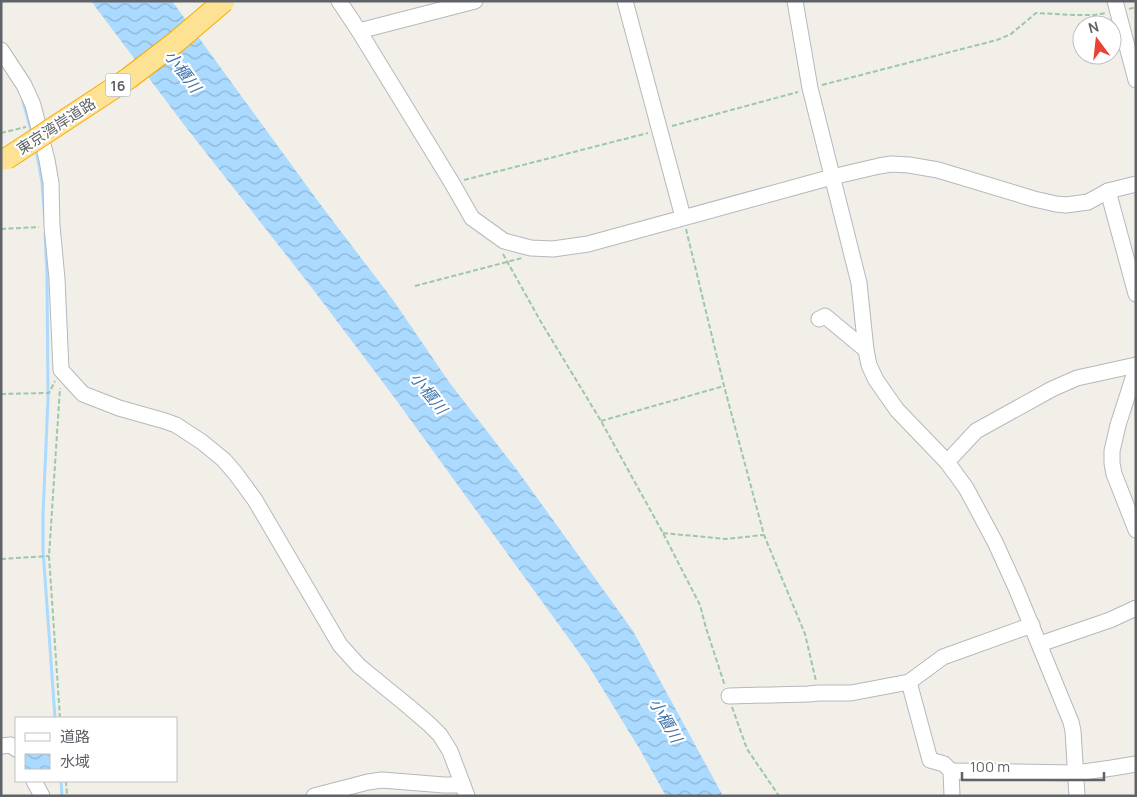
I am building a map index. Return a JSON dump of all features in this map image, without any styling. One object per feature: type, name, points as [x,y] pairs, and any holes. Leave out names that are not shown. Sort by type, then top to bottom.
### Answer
[{"type":"highway","name":"東京湾岸道路","points":[[3,152],[35,125],[122,68],[203,1]]},
{"type":"highway","name":"東京湾岸道路","points":[[3,152],[129,78],[176,42],[224,1]]},
{"type":"street","points":[[339,1],[360,32],[472,218],[504,241],[522,246],[562,249],[588,244],[832,177],[879,166],[899,164],[938,170],[1034,199],[1066,205],[1088,202],[1108,191],[1136,184]]},
{"type":"street","points":[[360,32],[475,1]]},
{"type":"street","points":[[625,1],[684,217]]},
{"type":"street","points":[[795,1],[810,88],[859,283],[869,365],[876,380],[897,410],[947,462],[966,488],[986,525],[1032,625],[1071,722],[1077,796]]},
{"type":"street","points":[[1118,5],[1136,80]]},
{"type":"street","points":[[1,50],[24,85],[33,105],[45,150],[51,183],[61,370],[83,394],[120,408],[176,425],[209,446],[224,460],[255,500],[340,645],[359,666],[415,712],[440,736],[450,751],[465,790]]},
{"type":"street","points":[[1108,191],[1136,294]]},
{"type":"street","points":[[819,319],[825,316],[866,350]]},
{"type":"street","points":[[947,462],[976,431],[1052,389],[1077,378],[1136,365]]},
{"type":"street","points":[[1136,369],[1118,425],[1112,451],[1114,474],[1136,530]]},
{"type":"street","points":[[1040,644],[1110,620],[1136,608]]},
{"type":"street","points":[[729,696],[852,693],[909,682],[944,657],[1032,625]]},
{"type":"street","points":[[909,682],[930,760],[944,764],[951,771],[952,796]]},
{"type":"street","points":[[1,746],[11,745],[15,748]]},
{"type":"street","points":[[951,771],[1076,773],[1136,764]]},
{"type":"street","points":[[314,796],[382,780],[444,785],[465,790]]},
{"type":"street","points":[[35,782],[42,796]]},
{"type":"path","points":[[452,183],[997,40],[1011,34],[1036,13],[1094,15],[1118,5]]},
{"type":"path","points":[[1,132],[35,125]]},
{"type":"path","points":[[684,217],[724,386],[764,535],[804,634],[819,693]]},
{"type":"path","points":[[1,229],[52,226]]},
{"type":"path","points":[[491,232],[541,322],[601,421],[663,533],[700,605],[747,749],[779,796]]},
{"type":"path","points":[[415,286],[526,257]]},
{"type":"path","points":[[1,394],[49,392],[61,370]]},
{"type":"path","points":[[60,717],[49,556],[61,370]]},
{"type":"path","points":[[601,421],[724,386]]},
{"type":"path","points":[[663,533],[726,539],[764,535]]},
{"type":"path","points":[[1,559],[49,556]]},
{"type":"path","points":[[66,782],[67,796]]},
{"type":"water","name":"小櫃川","points":[[91,1],[172,1],[320,204],[393,300],[449,382],[517,470],[633,631],[723,796],[666,796],[588,665],[394,397]]},
{"type":"waterway","points":[[23,101],[32,134]]},
{"type":"waterway","points":[[36,149],[42,182],[45,222]]},
{"type":"waterway","points":[[45,234],[48,399],[43,550],[55,717]]},
{"type":"waterway","points":[[61,782],[62,796]]}]
